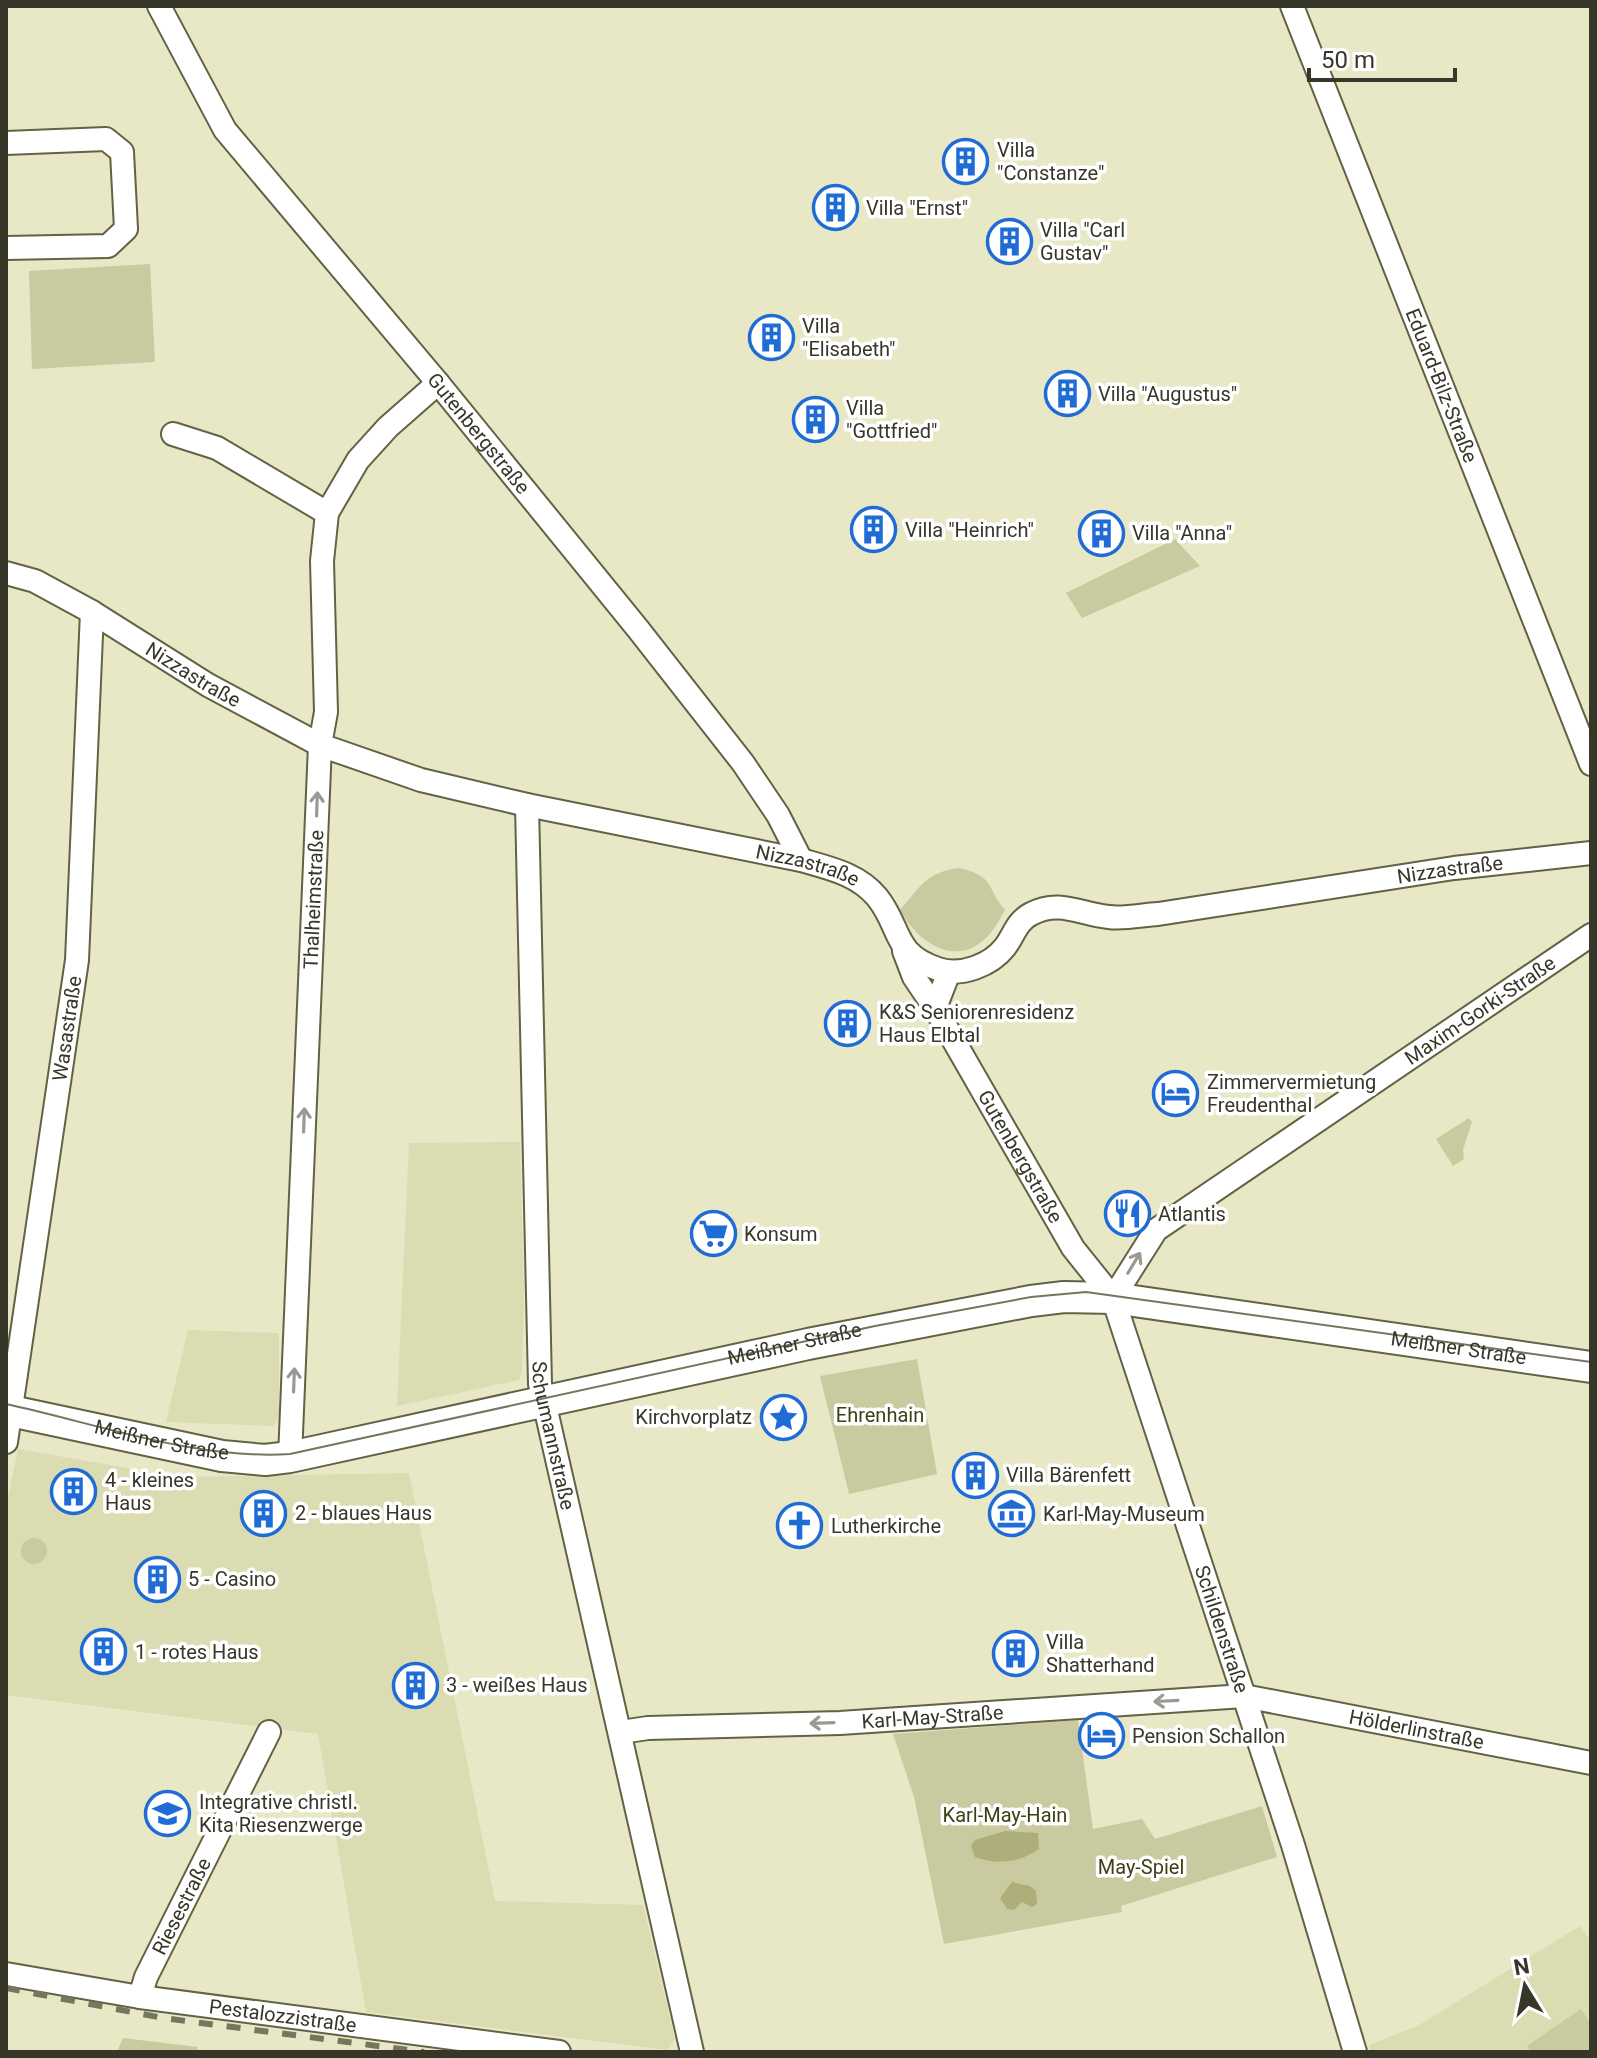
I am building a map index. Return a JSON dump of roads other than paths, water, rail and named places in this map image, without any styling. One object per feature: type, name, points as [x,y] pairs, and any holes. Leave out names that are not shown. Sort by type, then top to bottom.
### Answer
[{"type":"main road","name":"Meißner Straße","points":[[9,1410],[222,1456],[265,1460],[544,1403],[808,1344],[1064,1297],[1113,1298],[1591,1367]]},
{"type":"street","name":"Gutenbergstraße","points":[[159,6],[225,130],[438,383],[638,629],[743,763],[778,815],[801,860]]},
{"type":"street","name":"Eduard-Bilz-Straße","points":[[1292,6],[1591,764]]},
{"type":"street","points":[[6,143],[106,139],[122,152],[126,229],[108,246],[6,248]]},
{"type":"street","name":"Thalheimstraße","points":[[290,1457],[320,745],[326,712],[322,561],[327,513],[358,460],[388,427],[438,383]]},
{"type":"street","points":[[173,434],[217,448],[327,513]]},
{"type":"street","name":"Nizzastraße","points":[[6,573],[35,581],[92,612],[208,685],[320,745],[421,780],[527,805],[801,860],[844,872],[878,898],[904,951]]},
{"type":"street","name":"Wasastraße","points":[[6,1442],[77,960],[92,612]]},
{"type":"street","name":"Schumannstraße","points":[[527,805],[540,1384],[692,2052]]},
{"type":"street","name":"Nizzastraße","points":[[949,972],[971,969],[991,961],[1028,915],[1046,908],[1069,907],[1109,917],[1158,914],[1454,868],[1591,853]]},
{"type":"street","name":"Maxim-Gorki-Straße","points":[[1113,1298],[1156,1230],[1591,935]]},
{"type":"street","name":"Gutenbergstraße","points":[[904,951],[914,977],[935,1008],[1073,1248],[1113,1298]]},
{"type":"street","points":[[904,951],[949,972],[935,1008]]},
{"type":"street","name":"Schildenstraße","points":[[1113,1298],[1293,1845],[1355,2052]]},
{"type":"street","name":"Karl-May-Straße","points":[[621,1732],[648,1728],[840,1723],[1244,1696]]},
{"type":"street","name":"Hölderlinstraße","points":[[1244,1696],[1591,1763]]},
{"type":"street","name":"Riesestraße","points":[[140,1997],[146,1977],[269,1732]]},
{"type":"street","name":"Pestalozzistraße","points":[[6,1974],[140,1997],[559,2052]]},
{"type":"tram line","points":[[6,1404],[183,1446],[219,1452],[290,1454],[875,1326],[1031,1297],[1086,1292],[1591,1362]]},
{"type":"railway","points":[[6,1988],[163,2018],[424,2052]]},
{"type":"place","name":"Villa \"Constanze\"","points":[[966,161]]},
{"type":"place","name":"Villa \"Ernst\"","points":[[835,208]]},
{"type":"place","name":"Villa \"Carl Gustav\"","points":[[1009,241]]},
{"type":"place","name":"Villa \"Elisabeth\"","points":[[771,337]]},
{"type":"place","name":"Villa \"Augustus\"","points":[[1067,394]]},
{"type":"place","name":"Villa \"Gottfried\"","points":[[815,419]]},
{"type":"place","name":"Villa \"Heinrich\"","points":[[874,530]]},
{"type":"place","name":"Villa \"Anna\"","points":[[1101,533]]},
{"type":"place","name":"K&S Seniorenresidenz Haus Elbtal","points":[[848,1024]]},
{"type":"place","name":"Zimmervermietung Freudenthal","points":[[1176,1093]]},
{"type":"place","name":"Atlantis","points":[[1127,1214]]},
{"type":"place","name":"Konsum","points":[[713,1234]]},
{"type":"place","name":"Kirchvorplatz","points":[[783,1417]]},
{"type":"place","name":"Villa Bärenfett","points":[[975,1475]]},
{"type":"place","name":"4 - kleines Haus","points":[[74,1491]]},
{"type":"place","name":"2 - blaues Haus","points":[[264,1513]]},
{"type":"place","name":"Karl-May-Museum","points":[[1012,1514]]},
{"type":"place","name":"Lutherkirche","points":[[800,1526]]},
{"type":"place","name":"5 - Casino","points":[[157,1579]]},
{"type":"place","name":"1 - rotes Haus","points":[[104,1652]]},
{"type":"place","name":"Villa Shatterhand","points":[[1015,1654]]},
{"type":"place","name":"3 - weißes Haus","points":[[415,1685]]},
{"type":"place","name":"Pension Schallon","points":[[1101,1736]]},
{"type":"place","name":"Integrative christl. Kita Riesenzwerge","points":[[168,1814]]},
{"type":"park label","name":"Ehrenhain","points":[[880,1415]]},
{"type":"park label","name":"Karl-May-Hain","points":[[1005,1815]]},
{"type":"park label","name":"May-Spiel","points":[[1141,1867]]}]
